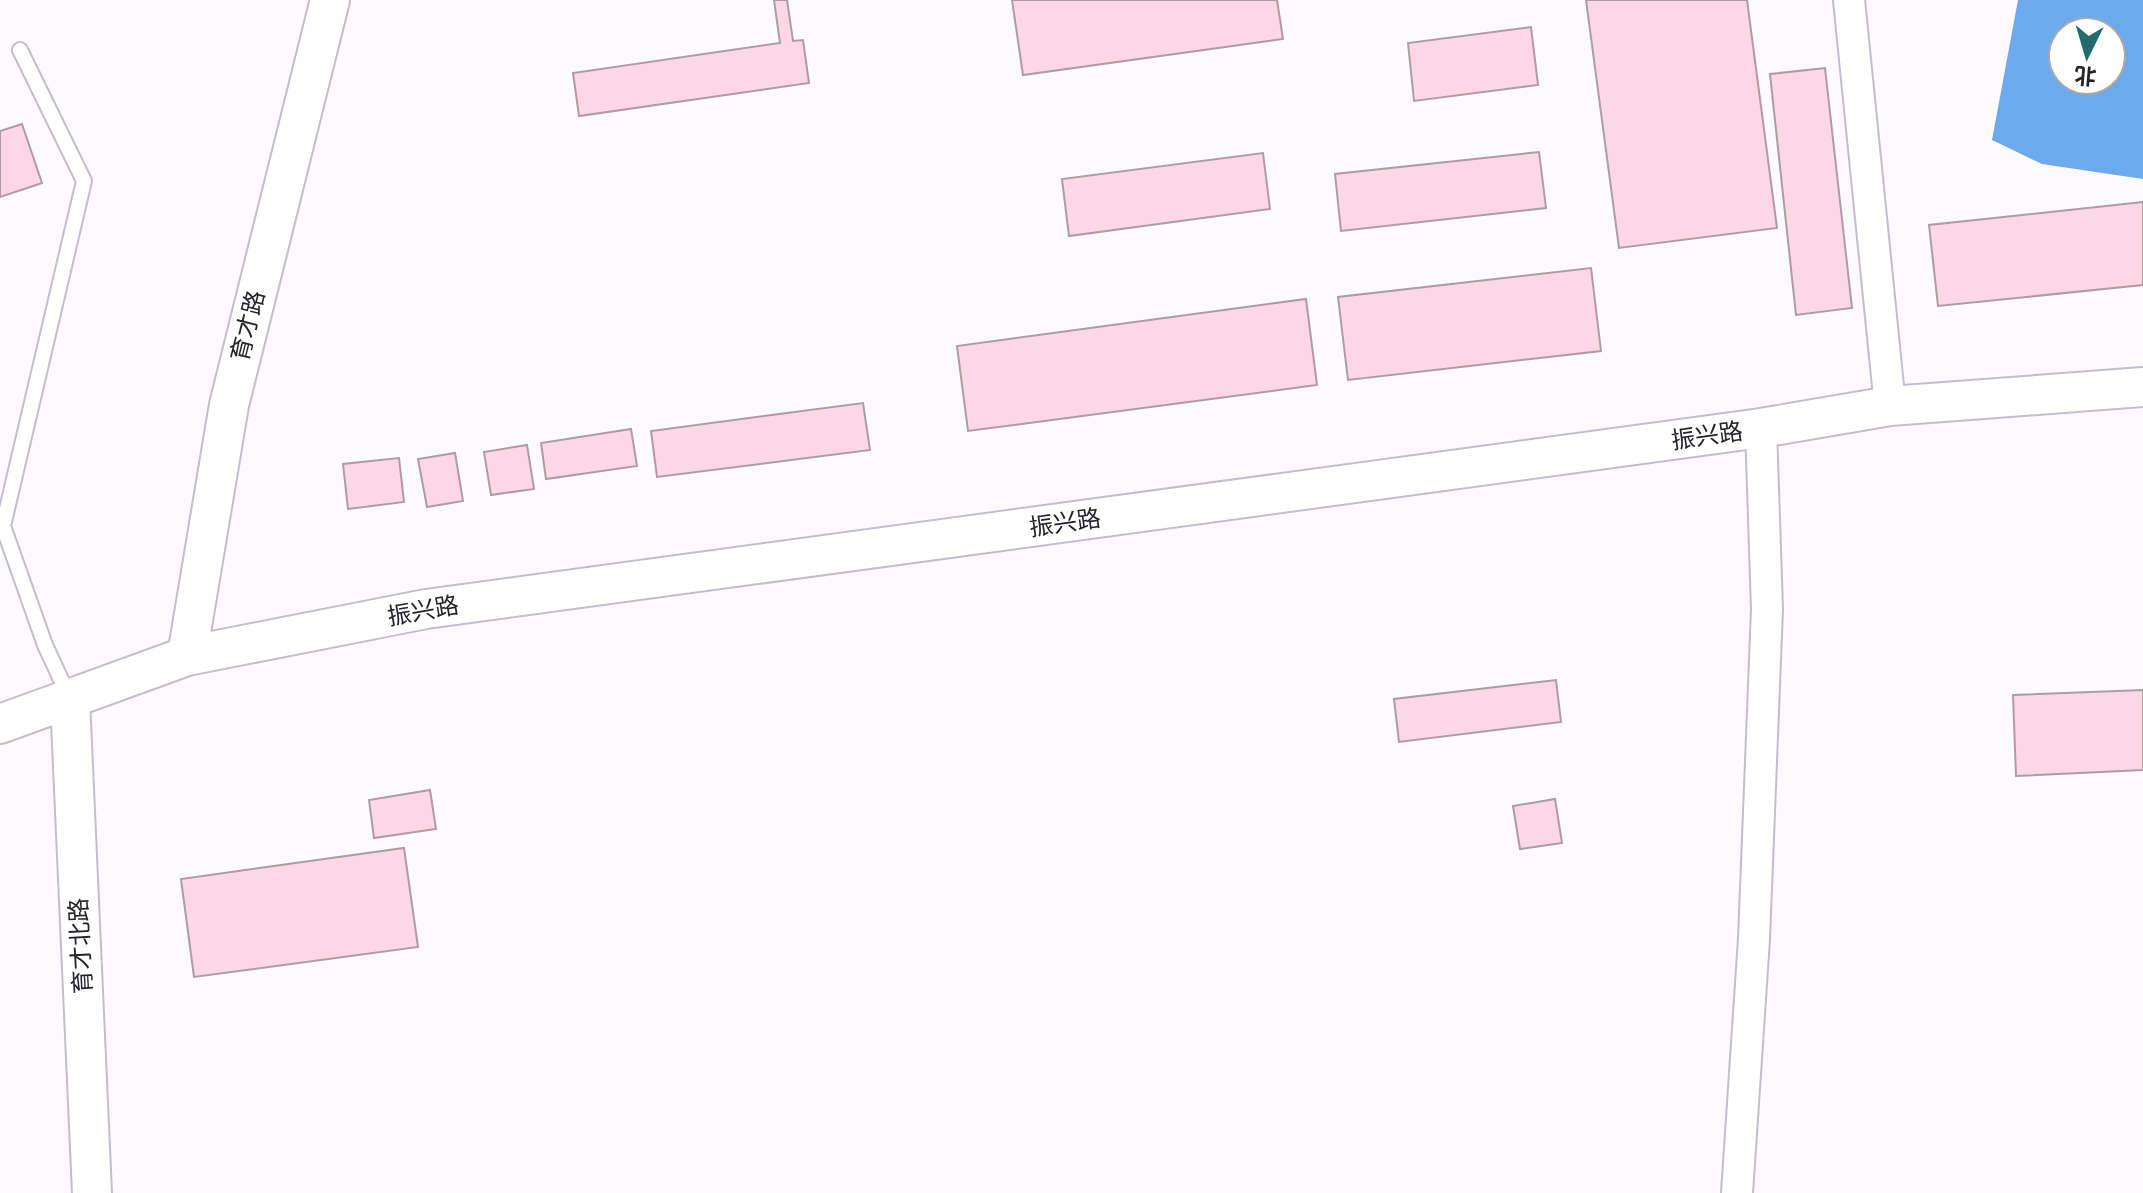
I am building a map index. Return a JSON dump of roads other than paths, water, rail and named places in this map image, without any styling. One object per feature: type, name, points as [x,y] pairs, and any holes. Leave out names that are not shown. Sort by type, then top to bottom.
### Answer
[{"type":"street","name":"育才路","points":[[187,656],[229,405],[330,0]]},
{"type":"street","points":[[1849,0],[1890,406]]},
{"type":"street","name":"振兴路","points":[[0,724],[187,656],[426,609],[1761,428],[1890,406],[2143,387]]},
{"type":"street","points":[[1737,1193],[1754,939],[1767,609],[1761,428]]},
{"type":"street","name":"育才北路","points":[[70,699],[92,1193]]},
{"type":"lane","points":[[20,50],[84,181],[3,526],[45,645],[70,699]]},
{"type":"water","points":[[2018,0],[2143,0],[2143,179],[2042,164],[1992,140]]}]
